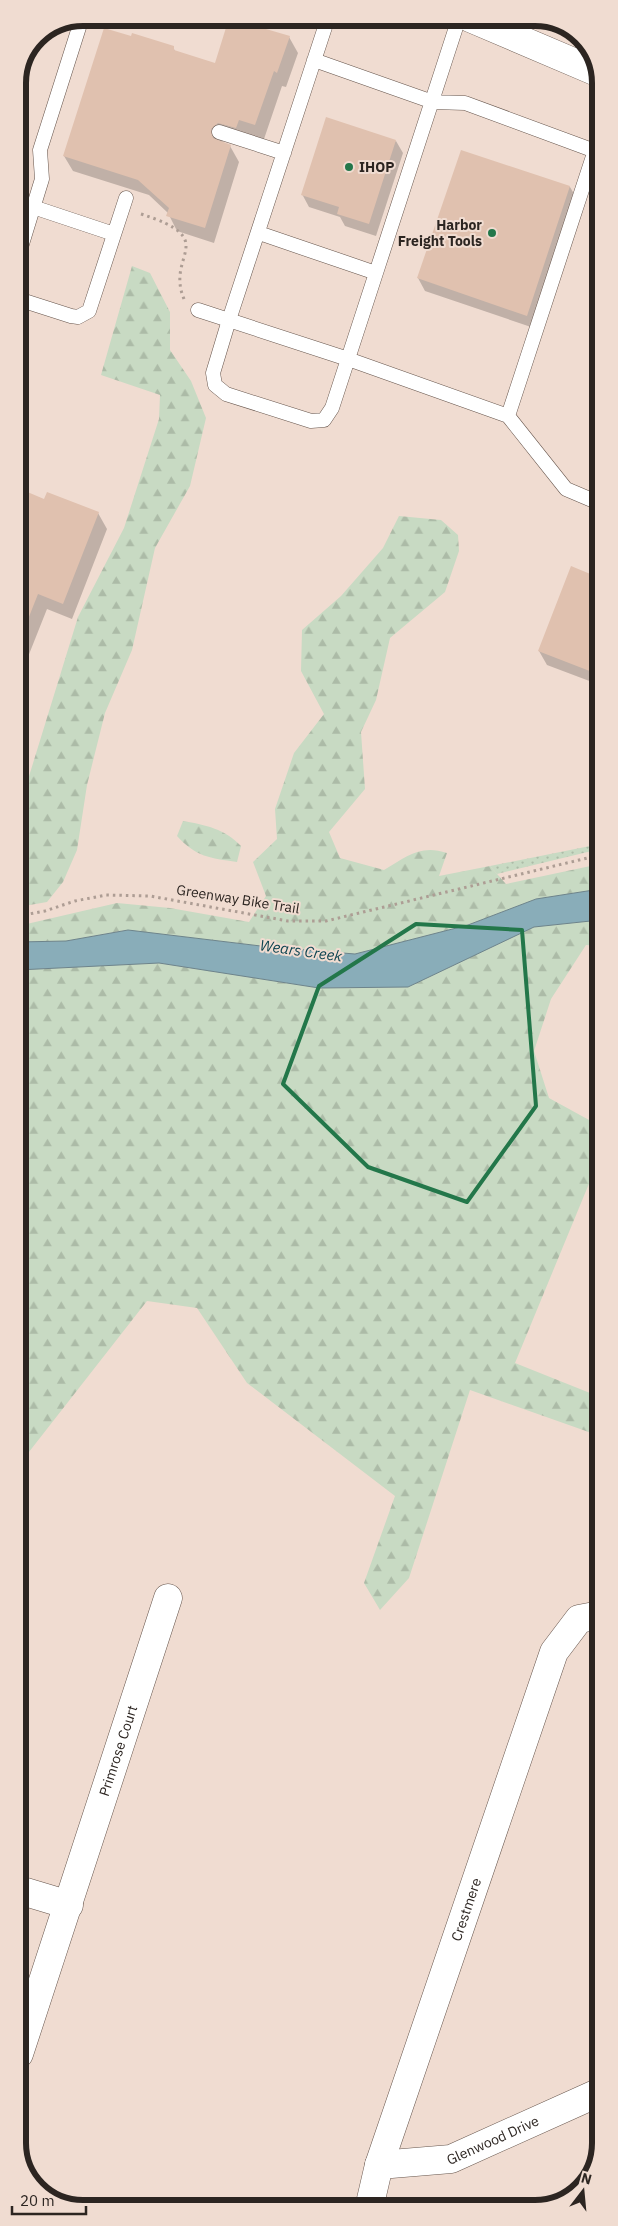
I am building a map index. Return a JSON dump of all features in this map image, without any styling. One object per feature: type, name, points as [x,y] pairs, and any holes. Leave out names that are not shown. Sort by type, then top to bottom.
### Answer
[{"type":"street","points":[[492,26],[586,60]]},
{"type":"street","name":"Primrose Court","points":[[26,2033],[168,1598]]},
{"type":"street","name":"Crestmere","points":[[371,2200],[379,2165],[554,1652],[589,1617]]},
{"type":"street","points":[[26,1892],[69,1905]]},
{"type":"street","name":"Glenwood Drive","points":[[379,2165],[451,2158],[592,2096]]},
{"type":"lane","points":[[26,230],[42,179],[40,150],[79,26]]},
{"type":"lane","points":[[325,26],[213,373],[215,386],[226,394],[318,422],[324,420],[332,408],[457,26]]},
{"type":"lane","points":[[314,60],[433,102],[465,103],[592,143]]},
{"type":"lane","points":[[218,132],[284,153]]},
{"type":"lane","points":[[508,416],[592,160]]},
{"type":"lane","points":[[26,302],[71,316],[84,315],[91,305],[124,203]]},
{"type":"lane","points":[[26,205],[114,234]]},
{"type":"lane","points":[[259,233],[376,273]]},
{"type":"lane","points":[[198,310],[348,359],[508,416],[566,489],[592,500]]},
{"type":"path","points":[[124,203],[179,230],[186,241],[186,254],[181,278],[183,297],[188,304],[198,310]]},
{"type":"path","name":"Greenway Bike Trail","points":[[26,915],[45,911],[75,901],[106,895],[150,896],[288,921],[326,921],[592,857]]},
{"type":"highlighted area","points":[[416,924],[522,930],[536,1106],[467,1202],[368,1167],[283,1084],[319,986]]},
{"type":"green space","points":[[132,266],[150,273],[170,312],[170,350],[191,381],[206,418],[190,486],[155,548],[132,650],[105,713],[87,785],[77,850],[63,882],[47,902],[26,906],[26,786],[78,617],[124,528],[159,419],[160,395],[101,375]]},
{"type":"green space","points":[[399,516],[441,520],[458,535],[459,551],[445,592],[390,638],[376,700],[361,732],[365,789],[329,832],[340,858],[384,870],[414,853],[429,850],[437,851],[447,853],[439,876],[490,866],[506,884],[592,866],[592,890],[536,899],[468,925],[355,954],[269,947],[126,930],[66,941],[26,942],[26,924],[117,903],[170,908],[249,922],[266,896],[253,862],[277,839],[275,809],[294,753],[324,714],[301,671],[302,630],[341,596],[383,548]]},
{"type":"green space","points":[[183,821],[215,829],[235,840],[241,846],[237,862],[211,858],[197,852],[184,843],[177,836]]},
{"type":"green space","points":[[592,846],[592,851],[497,874],[490,866]]},
{"type":"green space","points":[[592,921],[592,945],[586,945],[551,999],[534,1051],[549,1098],[592,1122],[592,1176],[515,1363],[592,1394],[592,1433],[470,1390],[409,1578],[380,1610],[364,1583],[395,1496],[247,1383],[197,1308],[147,1301],[26,1456],[26,1251],[28,1246],[26,1245],[26,970],[159,963],[319,988],[408,987],[534,927]]},
{"type":"water","name":"Wears Creek","points":[[592,890],[592,921],[534,927],[408,987],[319,988],[159,963],[26,970],[26,942],[66,941],[128,930],[269,947],[355,954],[468,925],[536,899]]},
{"type":"building","points":[[227,26],[256,26],[290,36],[277,73],[274,71],[255,125],[239,120],[236,128],[218,123],[211,129],[213,138],[231,145],[205,228],[166,216],[169,208],[138,180],[63,156],[104,28],[131,36],[132,33],[174,46],[174,50],[215,63]]},
{"type":"building","name":"IHOP","points":[[326,117],[396,140],[369,224],[337,214],[339,207],[301,195]]},
{"type":"building","points":[[461,150],[570,186],[527,316],[417,278]]},
{"type":"building","points":[[26,491],[44,499],[47,492],[99,512],[63,604],[38,594],[26,624]]},
{"type":"building","points":[[571,566],[592,575],[592,672],[538,651]]},
{"type":"place","name":"IHOP","points":[[349,167]]},
{"type":"place","name":"Harbor Freight Tools","points":[[492,233]]}]
